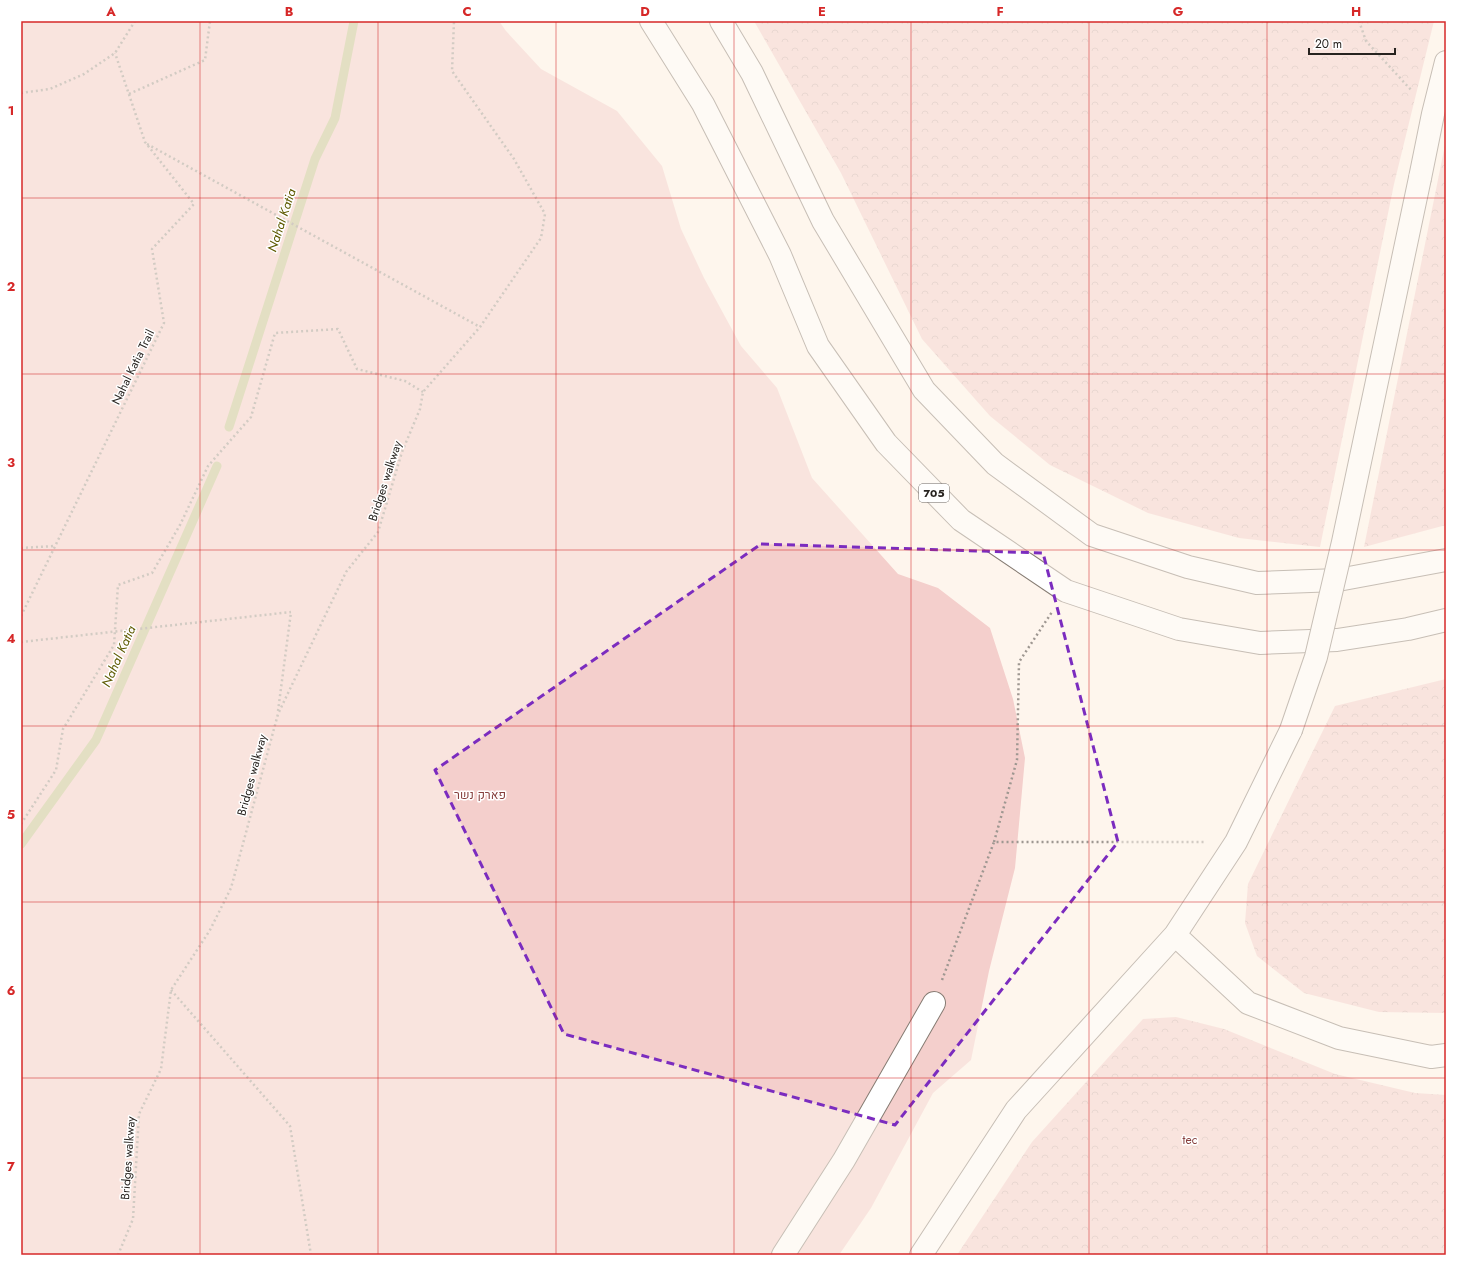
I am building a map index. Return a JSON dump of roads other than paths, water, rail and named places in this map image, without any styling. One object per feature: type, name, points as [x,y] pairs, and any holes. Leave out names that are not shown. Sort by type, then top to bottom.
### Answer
[{"type":"main road","name":"705","points":[[651,21],[703,104],[780,255],[818,346],[886,443],[961,520],[1066,590],[1179,629],[1260,643],[1337,640],[1408,629],[1446,620]]},
{"type":"main road","points":[[721,21],[752,73],[823,221],[924,390],[995,464],[1092,535],[1188,566],[1257,583],[1338,580],[1446,560]]},
{"type":"main road","points":[[921,1255],[1016,1110],[1175,935],[1236,842],[1292,730],[1316,657],[1343,542],[1433,114],[1446,62]]},
{"type":"main road","points":[[1175,935],[1248,1003],[1339,1038],[1431,1057],[1446,1055]]},
{"type":"main road","points":[[783,1255],[844,1160],[934,1003]]},
{"type":"waterway","name":"Nahal Katia","points":[[229,427],[315,159],[335,118],[354,21]]},
{"type":"waterway","name":"Nahal Katia","points":[[21,844],[96,740],[217,466]]},
{"type":"park label","name":"פארק נשר","points":[[480,795]]},
{"type":"park label","name":"tec","points":[[1190,1140]]}]
